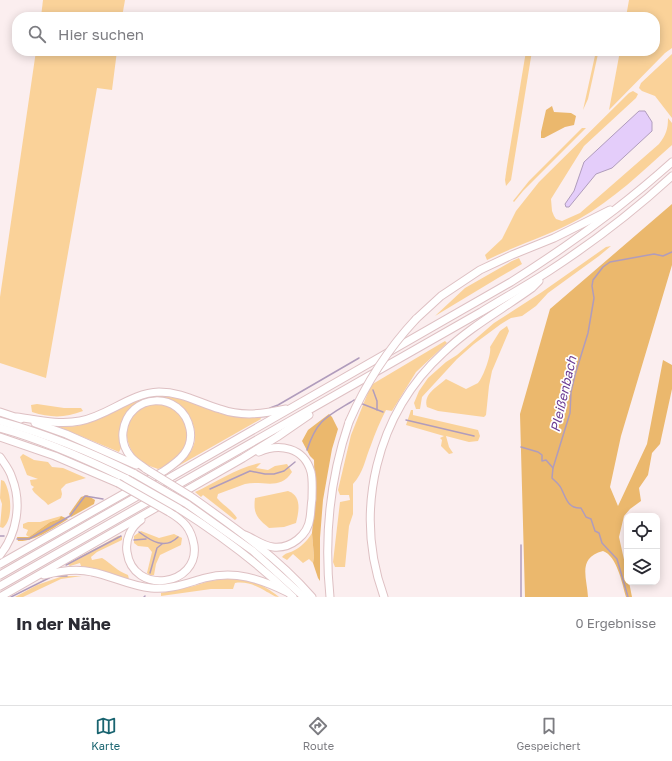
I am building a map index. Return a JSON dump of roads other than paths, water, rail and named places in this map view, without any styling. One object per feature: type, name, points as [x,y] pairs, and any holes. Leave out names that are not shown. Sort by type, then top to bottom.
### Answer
[{"type":"highway","points":[[0,575],[511,282],[581,236],[620,206],[672,162]]},
{"type":"highway","points":[[0,586],[481,312],[550,271],[600,235],[672,176]]},
{"type":"highway","points":[[330,597],[328,540],[332,492],[339,456],[349,422],[364,389],[398,338],[441,296],[480,270],[554,238],[592,218],[620,206]]},
{"type":"highway","points":[[384,597],[375,568],[371,546],[370,503],[379,455],[388,429],[419,377],[444,351],[475,327],[532,288],[550,271]]},
{"type":"highway","points":[[17,417],[59,423],[80,421],[101,414],[135,397],[159,392],[184,395],[220,410],[234,413],[257,414],[294,407]]},
{"type":"highway","points":[[0,597],[243,458],[282,434],[334,396]]},
{"type":"highway","points":[[0,564],[164,471],[177,462],[186,453],[191,441],[188,421],[182,411],[165,401],[150,401],[136,407],[130,413],[124,426],[123,442],[131,457],[146,469],[190,496],[245,535],[281,565],[312,597]]},
{"type":"highway","points":[[0,412],[66,434],[146,469]]},
{"type":"highway","points":[[0,421],[61,440],[96,455],[135,474],[187,504],[253,551],[304,597]]},
{"type":"highway","points":[[0,428],[94,463],[127,478],[178,508],[230,544],[290,594]]},
{"type":"highway","points":[[0,437],[55,456],[118,483],[169,512],[184,523],[192,536],[194,549],[193,558],[190,565],[183,573],[174,579],[162,582],[149,580],[136,572],[129,561],[126,551],[127,541],[133,528],[158,507]]},
{"type":"highway","points":[[243,458],[272,447],[288,448],[303,458],[311,470],[312,479],[310,519],[306,529],[300,537],[292,543],[273,547],[245,535]]},
{"type":"highway","points":[[0,457],[12,477],[16,489],[17,503],[13,531],[9,541],[0,555]]},
{"type":"highway","points":[[36,577],[69,570],[82,570],[152,589],[175,586],[223,575],[238,575],[265,582],[290,594]]},
{"type":"waterway","name":"Pleißenbach","points":[[628,597],[617,559],[602,543],[599,533],[595,531],[591,519],[586,517],[581,508],[570,505],[560,487],[552,478],[553,468],[570,413],[571,392],[588,333],[594,298],[592,286],[593,280],[603,267],[610,262],[654,254],[663,256],[672,252]]},
{"type":"waterway","points":[[270,408],[278,405],[359,358]]},
{"type":"waterway","points":[[373,390],[377,401],[377,410]]},
{"type":"waterway","points":[[307,450],[315,432],[323,420],[354,400],[357,401]]},
{"type":"waterway","points":[[360,403],[383,412]]},
{"type":"waterway","points":[[406,420],[474,436]]},
{"type":"waterway","points":[[521,447],[538,452],[542,455],[542,461],[546,460],[553,468]]},
{"type":"waterway","points":[[210,489],[250,471],[265,474],[274,474],[284,471],[295,462]]},
{"type":"waterway","points":[[17,539],[29,539],[70,516],[85,496],[103,499]]},
{"type":"waterway","points":[[139,532],[153,541],[163,544],[173,541],[178,537]]},
{"type":"waterway","points":[[66,565],[121,536]]},
{"type":"waterway","points":[[134,540],[146,539]]},
{"type":"waterway","points":[[150,573],[157,548],[162,544]]},
{"type":"waterway","points":[[521,545],[521,597]]},
{"type":"waterway","points":[[11,597],[53,576],[67,576]]}]
